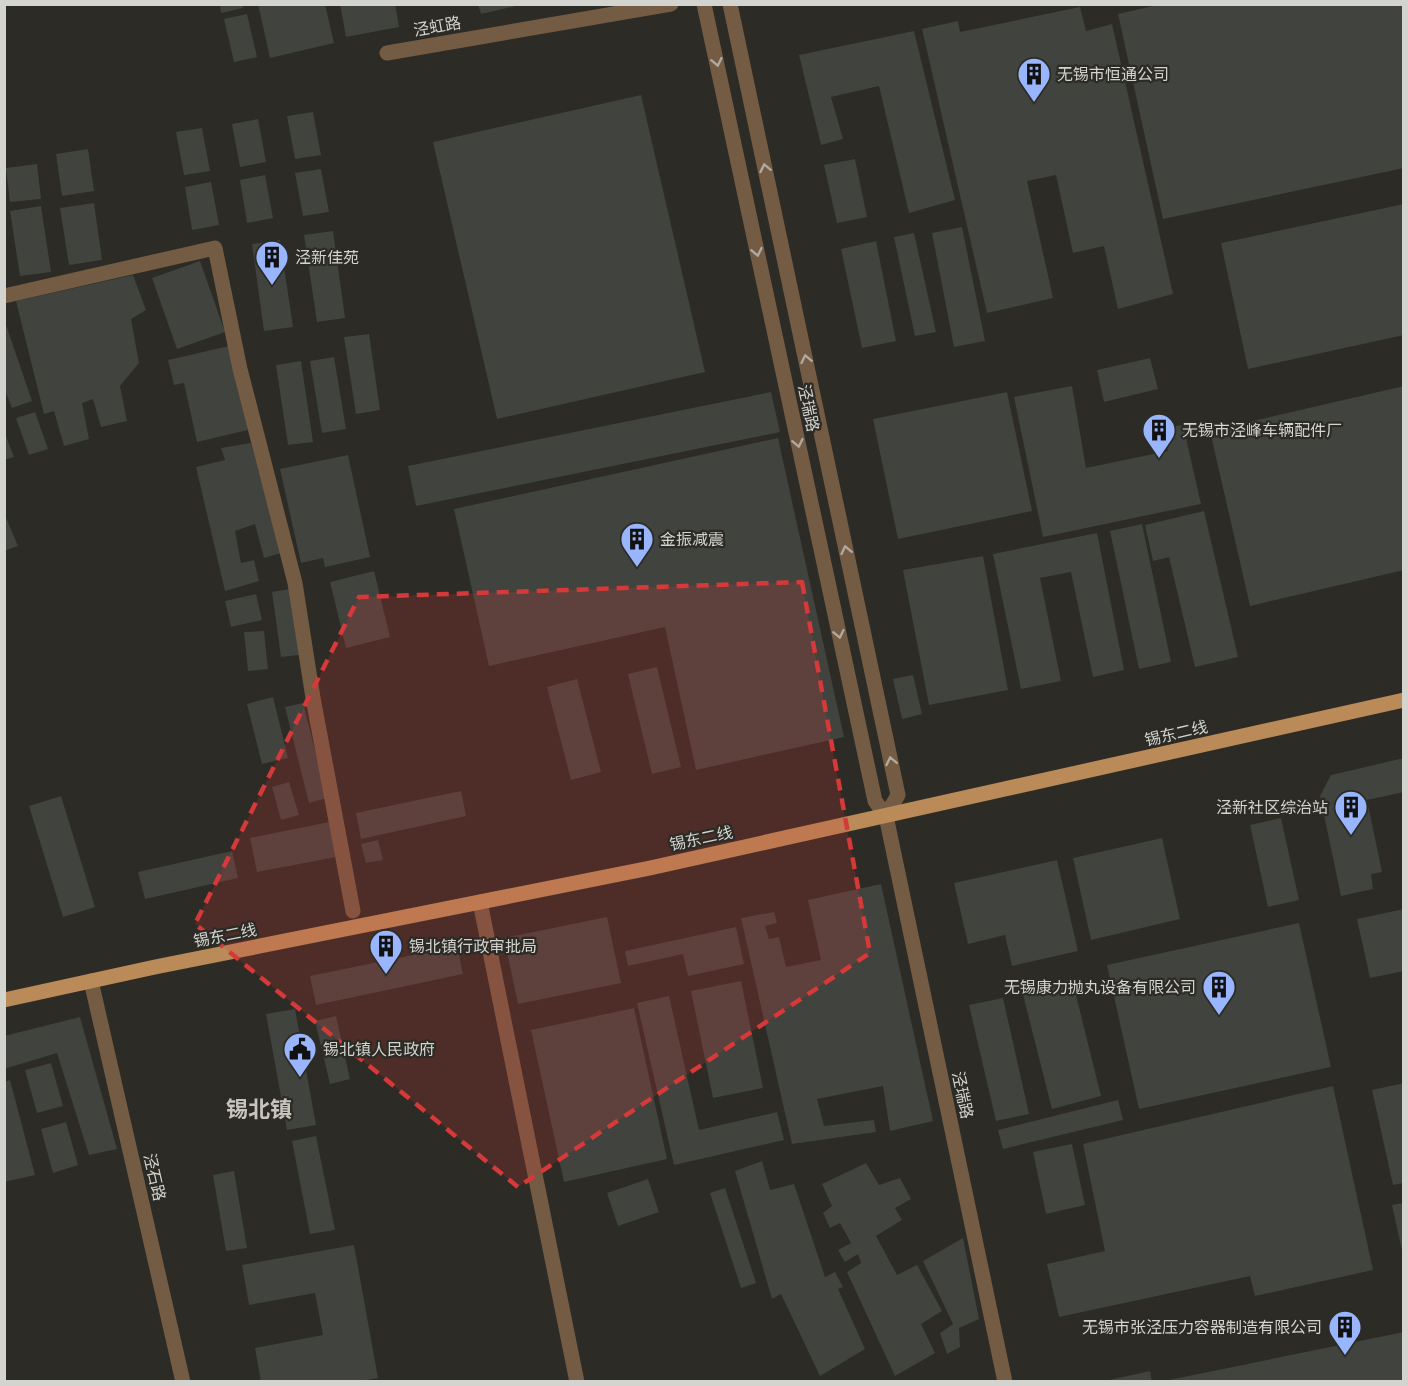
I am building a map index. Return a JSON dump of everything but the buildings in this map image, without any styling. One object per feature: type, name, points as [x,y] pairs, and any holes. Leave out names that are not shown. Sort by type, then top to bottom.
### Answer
[{"type":"main road","name":"锡东二线","points":[[4,1000],[650,868],[1404,700]]},
{"type":"street","name":"泾虹路","points":[[387,53],[671,4]]},
{"type":"street","name":"泾瑞路","points":[[704,4],[874,801],[886,816],[1005,1382]]},
{"type":"street","name":"泾瑞路","points":[[730,4],[898,795],[886,816]]},
{"type":"street","points":[[4,296],[215,248],[240,369],[295,583],[313,698],[353,911]]},
{"type":"street","points":[[480,902],[577,1382]]},
{"type":"street","name":"泾石路","points":[[92,981],[183,1382]]},
{"type":"highlighted area","points":[[802,582],[870,953],[518,1187],[195,924],[359,597]]},
{"type":"place","name":"无锡市恒通公司","points":[[1034,103]]},
{"type":"place","name":"泾新佳苑","points":[[272,286]]},
{"type":"place","name":"无锡市泾峰车辆配件厂","points":[[1159,459]]},
{"type":"place","name":"金振减震","points":[[637,568]]},
{"type":"place","name":"泾新社区综治站","points":[[1351,836]]},
{"type":"place","name":"锡北镇行政审批局","points":[[386,975]]},
{"type":"place","name":"无锡康力抛丸设备有限公司","points":[[1219,1016]]},
{"type":"place","name":"锡北镇人民政府","points":[[300,1078]]},
{"type":"place","name":"无锡市张泾压力容器制造有限公司","points":[[1345,1356]]},
{"type":"district","name":"锡北镇","points":[[259,1109]]}]
